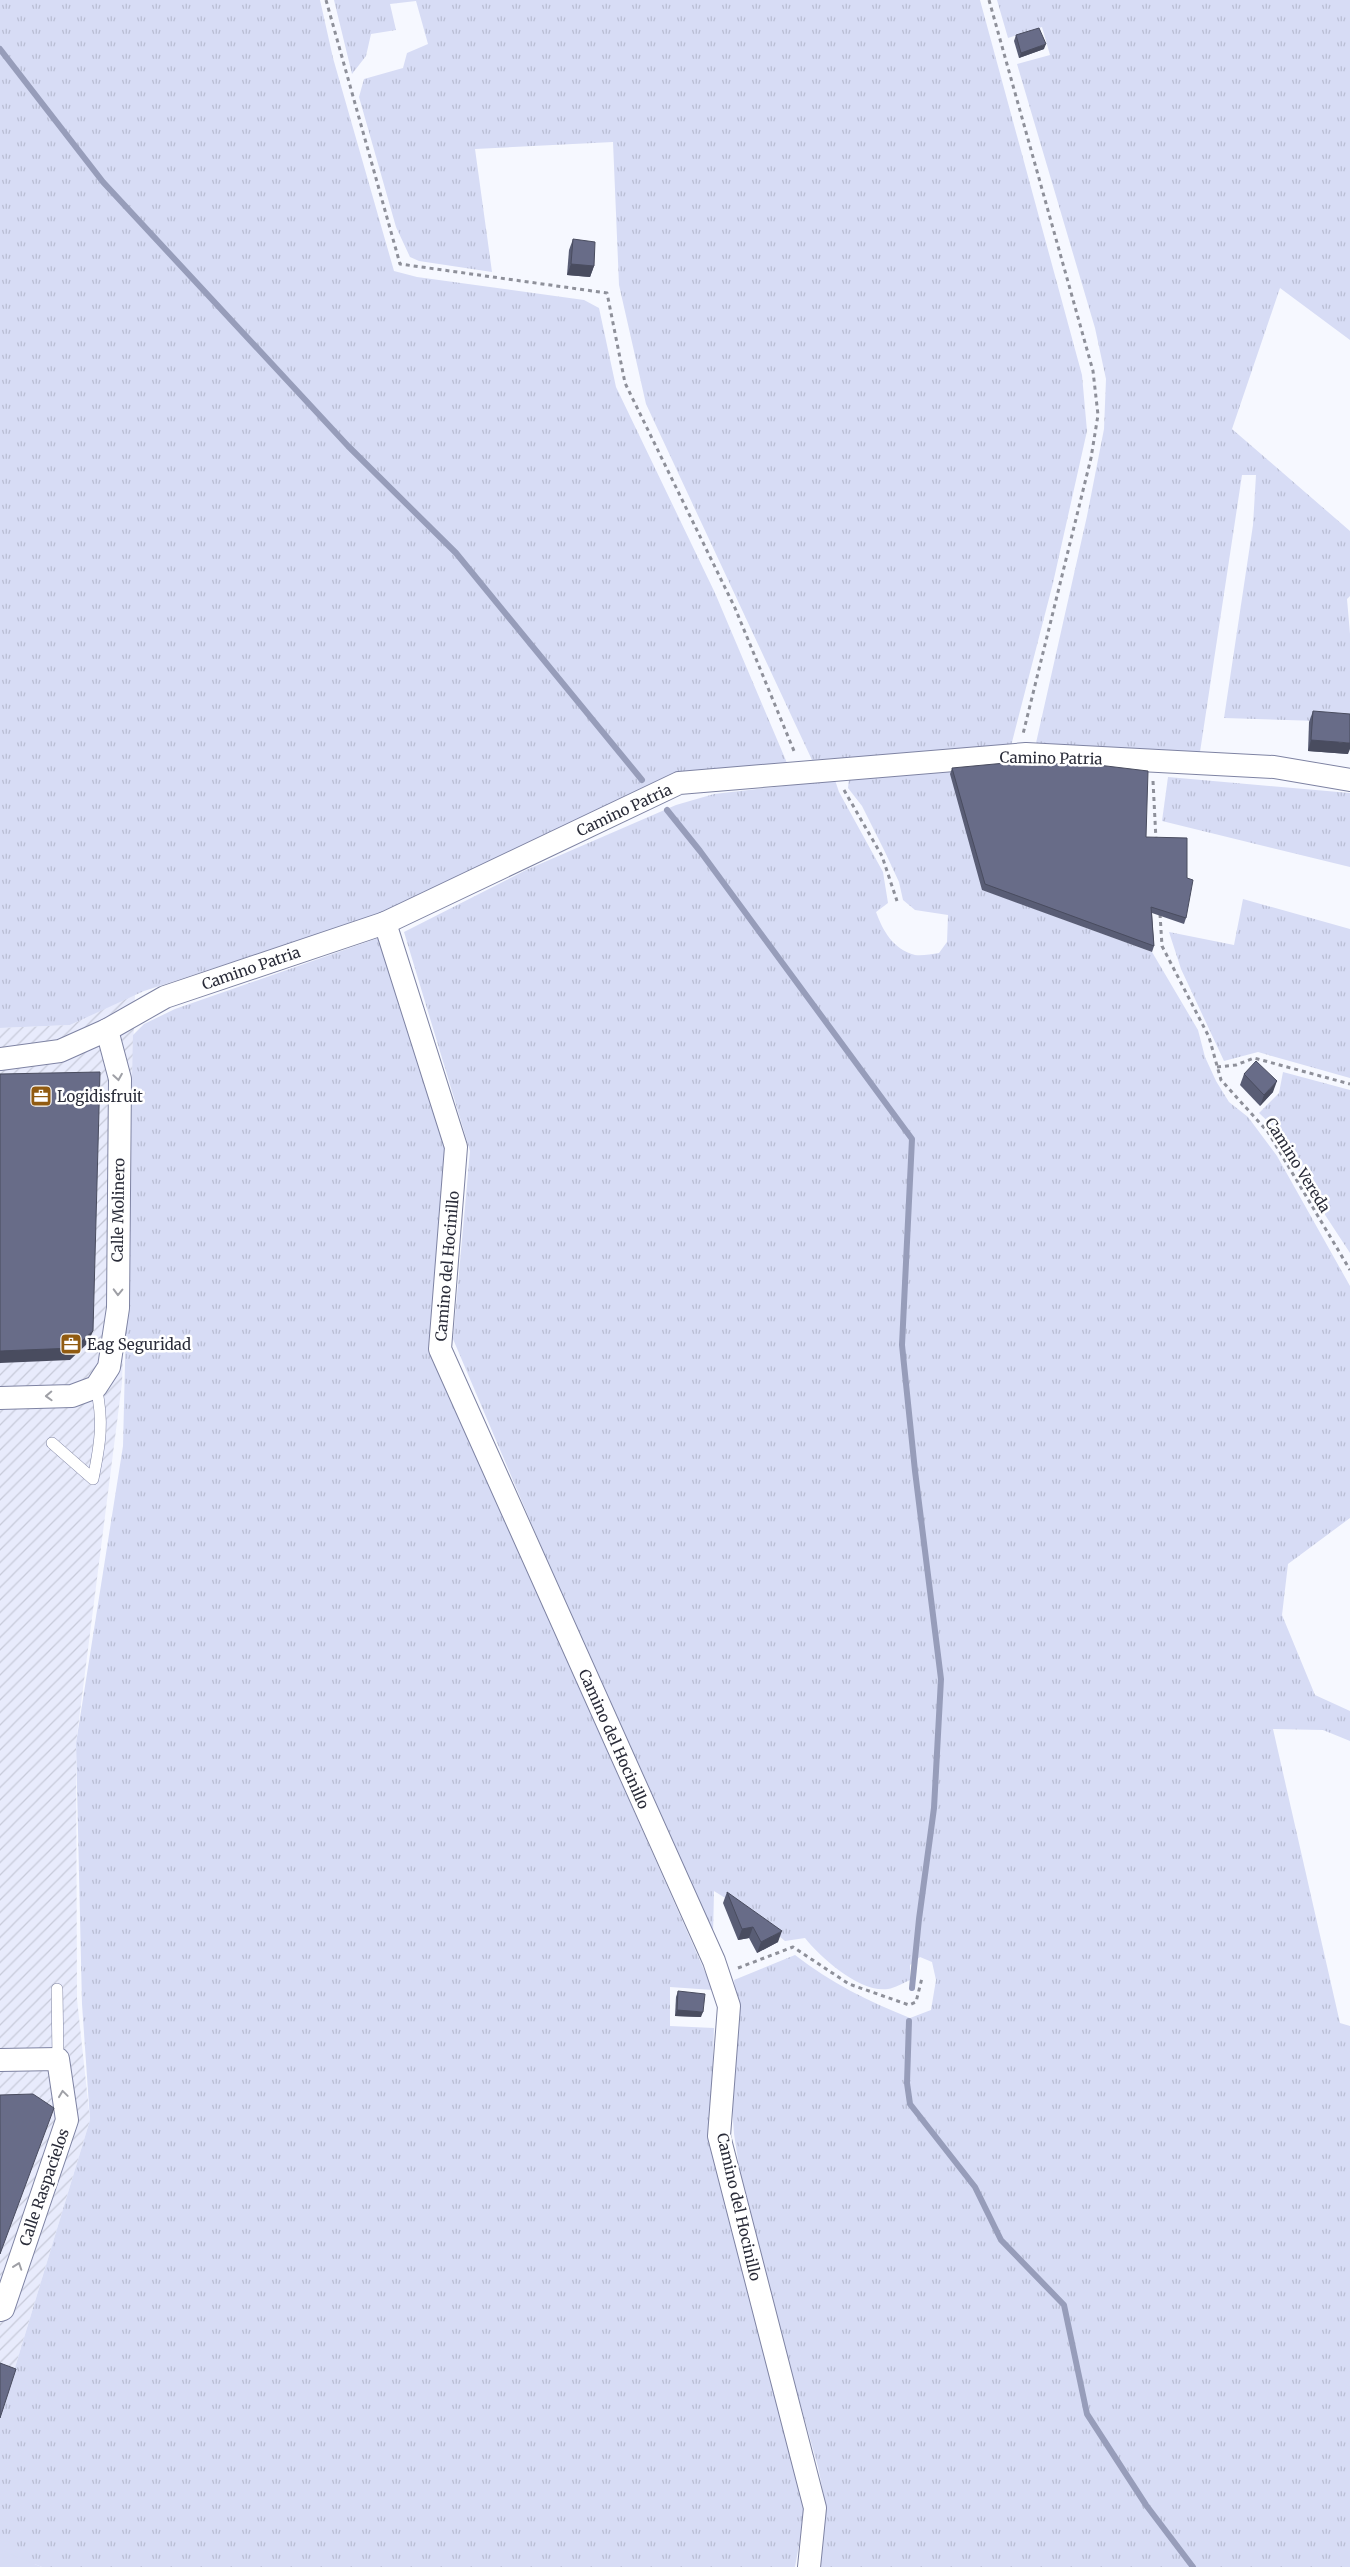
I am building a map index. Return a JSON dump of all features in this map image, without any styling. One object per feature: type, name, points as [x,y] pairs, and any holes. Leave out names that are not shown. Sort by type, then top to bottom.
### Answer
[{"type":"street","name":"Camino Patria","points":[[0,1059],[60,1051],[107,1030],[165,997],[385,923],[680,783],[1018,755],[1274,767],[1350,780]]},
{"type":"street","name":"Camino del Hocinillo","points":[[385,923],[456,1147],[440,1349],[718,1975],[729,2006],[719,2136],[815,2508],[809,2567]]},
{"type":"street","name":"Calle Molinero","points":[[96,1387],[109,1367],[118,1308],[120,1079],[107,1030]]},
{"type":"street","points":[[0,1398],[72,1396],[96,1387]]},
{"type":"street","points":[[0,2060],[58,2059]]},
{"type":"street","name":"Calle Raspacielos","points":[[0,2310],[3,2309],[67,2120],[58,2059]]},
{"type":"lane","points":[[52,1443],[94,1479],[100,1444],[102,1411],[96,1387]]},
{"type":"lane","points":[[57,1989],[58,2059]]},
{"type":"path","points":[[326,0],[400,264],[607,293],[625,383],[735,608],[802,773]]},
{"type":"path","points":[[989,0],[1093,371],[1098,415],[1091,458],[1018,755]]},
{"type":"path","points":[[1152,761],[1157,848]]},
{"type":"path","points":[[841,770],[843,788],[882,856],[897,901]]},
{"type":"path","name":"Camino Vereda","points":[[1160,906],[1162,946],[1209,1037],[1222,1080],[1268,1132],[1350,1270]]},
{"type":"path","points":[[1217,1067],[1236,1065],[1254,1058],[1350,1084]]},
{"type":"path","points":[[718,1975],[793,1947],[849,1984],[909,2005],[916,2002],[922,1978]]},
{"type":"shaded area","points":[[135,994],[122,1383],[76,1743],[77,1999],[90,2120],[0,2417],[0,1028],[70,1025]]},
{"type":"green space","points":[[0,0],[320,0],[333,58],[394,271],[417,277],[584,300],[599,308],[616,387],[715,593],[787,763],[678,775],[380,914],[144,991],[70,1025],[0,1028]]},
{"type":"green space","points":[[334,0],[980,0],[1082,375],[1087,431],[1053,583],[1011,746],[812,760],[646,404],[619,285],[613,142],[475,149],[492,272],[419,261],[410,257],[396,227],[359,97],[364,79],[403,68],[407,53],[428,44],[416,1],[390,4],[396,30],[371,34],[366,56],[352,74]]},
{"type":"green space","points":[[997,0],[1350,0],[1350,340],[1280,288],[1232,429],[1350,531],[1350,596],[1347,599],[1350,634],[1350,722],[1224,718],[1253,525],[1256,475],[1242,475],[1200,752],[1036,743],[1087,516],[1104,429],[1106,379],[1095,328],[1017,64],[1050,55],[1042,27],[1008,38]]},
{"type":"green space","points":[[950,772],[983,890],[1152,952],[1198,1030],[1205,1057],[1216,1081],[1229,1102],[1248,1117],[1277,1156],[1350,1286],[1350,1518],[1288,1564],[1282,1615],[1315,1695],[1350,1711],[1350,1741],[1323,1730],[1273,1729],[1340,2023],[1350,2026],[1350,2567],[820,2567],[825,2502],[818,2467],[746,2211],[734,2134],[732,2106],[737,2008],[734,1980],[795,1955],[850,1991],[910,2018],[931,2010],[936,1980],[932,1962],[920,1957],[910,1965],[910,1980],[893,1988],[877,1989],[865,1986],[842,1973],[805,1938],[785,1941],[757,1918],[714,1891],[713,1935],[681,1860],[622,1737],[453,1339],[470,1151],[404,932],[526,870],[676,805],[714,794],[835,780],[839,792],[883,872],[888,903],[876,912],[882,926],[895,944],[907,952],[915,955],[939,953],[947,942],[948,915],[915,910],[903,900],[899,882],[885,852],[862,806],[848,788],[849,779]]},
{"type":"green space","points":[[1168,777],[1350,793],[1350,867],[1162,821]]},
{"type":"green space","points":[[1243,899],[1350,929],[1350,1078],[1258,1052],[1224,1061],[1181,969],[1169,932],[1234,945]]},
{"type":"green space","points":[[381,937],[450,1149],[430,1350],[713,1990],[670,1987],[670,2026],[714,2028],[710,2143],[806,2507],[795,2567],[42,2567],[34,2564],[0,2567],[0,2417],[90,2120],[82,2004],[76,1743],[123,1446],[133,1035],[144,1024],[175,1009]]},
{"type":"green space","points":[[1283,1072],[1350,1090],[1350,1253],[1314,1198],[1274,1127],[1259,1113],[1279,1093]]},
{"type":"green space","points":[[0,2550],[42,2567],[0,2567]]},
{"type":"building","points":[[1039,28],[1046,44],[1021,53],[1016,35]]},
{"type":"building","points":[[573,239],[595,242],[594,266],[571,264]]},
{"type":"building","points":[[1313,711],[1350,714],[1350,743],[1311,740]]},
{"type":"building","points":[[1016,762],[1098,765],[1148,771],[1146,837],[1187,838],[1187,878],[1193,880],[1186,918],[1151,907],[1154,946],[985,884],[952,768]]},
{"type":"building","points":[[1256,1061],[1277,1081],[1264,1095],[1244,1074]]},
{"type":"building","points":[[100,1072],[93,1331],[74,1348],[0,1351],[0,1074]]},
{"type":"building","points":[[727,1892],[782,1931],[761,1942],[753,1927],[742,1929]]},
{"type":"building","points":[[678,1991],[705,1994],[703,2012],[677,2010]]},
{"type":"building","points":[[33,2094],[54,2108],[0,2254],[0,2095]]},
{"type":"building","points":[[0,2363],[16,2369],[0,2418]]},
{"type":"waterway","points":[[0,49],[103,182],[348,446],[456,553],[642,780]]},
{"type":"waterway","points":[[667,810],[700,851],[912,1139],[902,1345],[915,1471],[941,1679],[934,1808],[912,1988]]},
{"type":"waterway","points":[[909,2021],[907,2083],[910,2104],[975,2187],[1001,2240],[1064,2305],[1087,2414],[1146,2505],[1193,2567]]},
{"type":"place","name":"Logidisfruit","points":[[41,1096]]},
{"type":"place","name":"Eag Seguridad","points":[[71,1344]]}]
